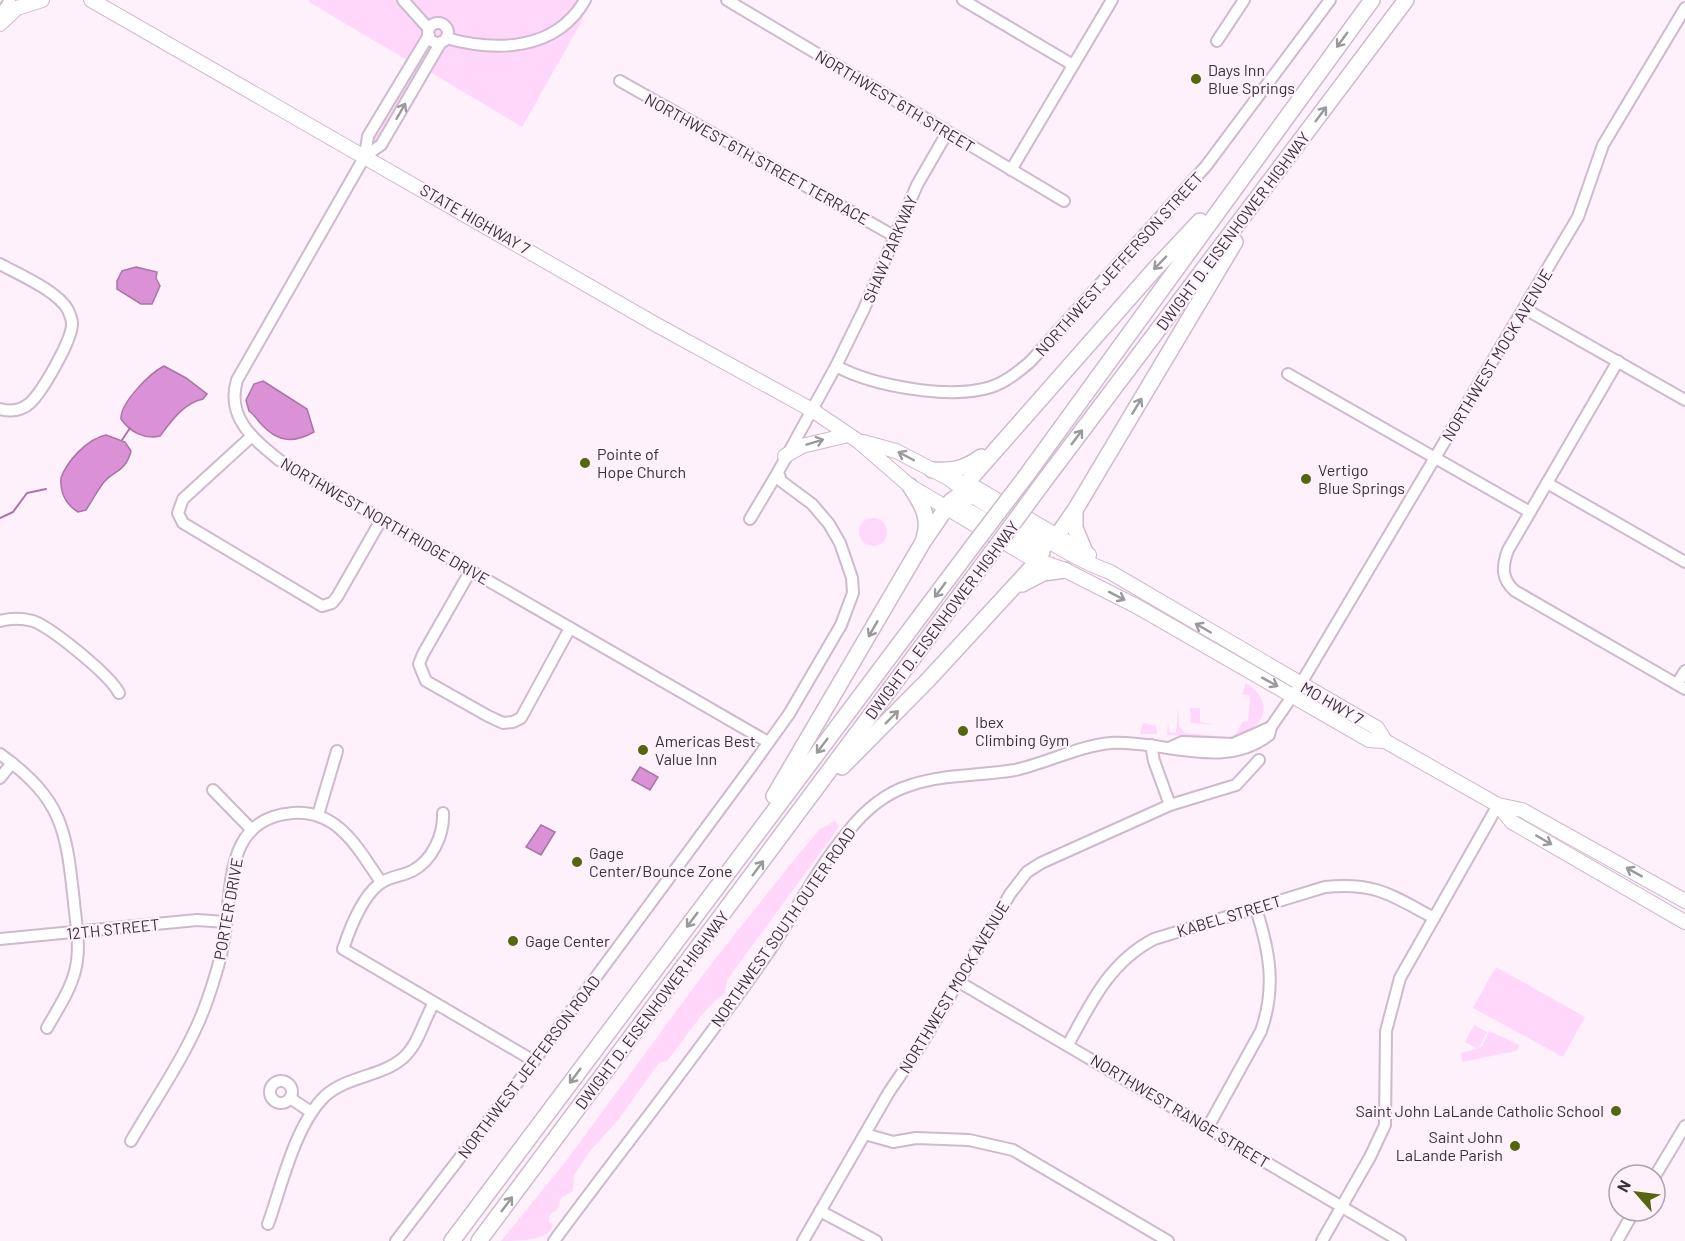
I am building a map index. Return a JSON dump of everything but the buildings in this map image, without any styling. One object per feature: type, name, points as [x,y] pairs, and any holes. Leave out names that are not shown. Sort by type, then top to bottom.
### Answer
[{"type":"highway","name":"DWIGHT D. EISENHOWER HIGHWAY","points":[[452,1241],[1026,476],[1372,0]]},
{"type":"highway","name":"DWIGHT D. EISENHOWER HIGHWAY","points":[[479,1241],[1042,484],[1406,0]]},
{"type":"highway","points":[[727,873],[829,705],[923,542],[961,498],[992,454],[1154,270],[1244,176]]},
{"type":"highway","points":[[806,804],[929,679],[1011,590],[1043,545],[1075,510],[1265,190]]},
{"type":"highway","points":[[932,470],[952,471],[966,468],[986,453],[992,454]]},
{"type":"highway","points":[[910,486],[923,506],[927,519],[923,542]]},
{"type":"highway","points":[[1075,510],[1075,528],[1085,552]]},
{"type":"highway","points":[[1011,590],[1043,573],[1065,570]]},
{"type":"main road","points":[[0,24],[17,8],[42,0]]},
{"type":"main road","name":"STATE HIGHWAY 7","points":[[91,0],[655,324],[812,410],[888,465]]},
{"type":"main road","points":[[785,456],[802,446],[853,438],[896,451],[950,479],[961,498]]},
{"type":"main road","points":[[888,465],[910,486],[961,498],[1043,545],[1085,552],[1110,572]]},
{"type":"main road","points":[[888,465],[961,498],[1043,545]]},
{"type":"main road","name":"MO HWY 7","points":[[1043,545],[1110,572],[1297,690]]},
{"type":"main road","name":"MO HWY 7","points":[[1043,545],[1065,570],[1297,690],[1377,728],[1385,741],[1498,805]]},
{"type":"main road","points":[[1498,805],[1522,810],[1685,901]]},
{"type":"main road","points":[[1498,805],[1512,822],[1685,922]]},
{"type":"street","points":[[0,16],[10,0]]},
{"type":"street","points":[[403,0],[429,32],[432,40],[481,47],[510,47],[532,42],[568,19],[585,0]]},
{"type":"street","name":"NORTHWEST 6TH STREET","points":[[727,0],[1064,201]]},
{"type":"street","points":[[963,0],[1073,65]]},
{"type":"street","points":[[1011,170],[1112,0]]},
{"type":"street","points":[[1217,41],[1244,0]]},
{"type":"street","name":"NORTHWEST JEFFERSON STREET","points":[[836,366],[870,381],[897,387],[955,392],[991,387],[1010,378],[1030,362],[1206,166],[1330,0]]},
{"type":"street","name":"NORTHWEST MOCK AVENUE","points":[[1297,690],[1578,217],[1603,145],[1685,8]]},
{"type":"street","points":[[445,22],[448,32],[444,40],[381,145],[365,156],[368,136],[429,32],[437,23],[445,22]]},
{"type":"street","name":"NORTHWEST 6TH STREET TERRACE","points":[[620,81],[894,236]]},
{"type":"street","name":"SHAW PARKWAY","points":[[812,410],[864,309],[917,185],[947,133]]},
{"type":"street","name":"NORTHWEST NORTH RIDGE DRIVE","points":[[365,156],[237,380],[234,391],[234,409],[252,436],[279,460],[768,742]]},
{"type":"street","points":[[0,264],[57,297],[67,308],[72,322],[70,337],[39,393],[28,405],[11,412],[0,410]]},
{"type":"street","points":[[1527,306],[1533,313],[1685,400]]},
{"type":"street","points":[[1617,361],[1530,512],[1503,564],[1508,585],[1681,686],[1685,671]]},
{"type":"street","points":[[1288,374],[1530,512]]},
{"type":"street","points":[[750,519],[812,410]]},
{"type":"street","points":[[252,436],[183,499],[174,516],[322,606],[330,608],[381,520]]},
{"type":"street","name":"NORTHWEST JEFFERSON ROAD","points":[[396,1241],[534,1061],[789,714],[841,625],[853,593],[846,559],[829,524],[812,504],[781,481],[778,472]]},
{"type":"street","points":[[1547,483],[1685,562]]},
{"type":"street","points":[[471,570],[423,654],[419,664],[426,681],[488,716],[503,723],[513,722],[521,718],[570,628]]},
{"type":"street","points":[[0,621],[23,619],[45,628],[111,679],[119,693]]},
{"type":"street","name":"NORTHWEST SOUTH OUTER ROAD","points":[[554,1241],[768,952],[842,839],[868,811],[891,793],[912,784],[1014,770],[1093,746],[1116,743],[1231,752],[1263,740],[1269,735],[1271,727],[1297,690]]},
{"type":"street","points":[[1151,745],[1154,761],[1170,805]]},
{"type":"street","points":[[318,815],[337,751]]},
{"type":"street","points":[[0,754],[46,796],[62,824],[77,932],[77,959],[73,979],[47,1028]]},
{"type":"street","name":"NORTHWEST MOCK AVENUE","points":[[803,1241],[865,1134],[960,982],[1010,894],[1027,872],[1069,849],[1170,805],[1236,785],[1259,760]]},
{"type":"street","points":[[0,778],[12,763]]},
{"type":"street","points":[[213,790],[252,830],[263,822],[287,814],[318,815],[344,830],[381,882]]},
{"type":"street","points":[[1322,1241],[1378,1143],[1385,1125],[1386,1031],[1400,978],[1498,805]]},
{"type":"street","points":[[443,813],[442,833],[428,857],[412,871],[381,882],[365,899],[343,949],[534,1061]]},
{"type":"street","name":"PORTER DRIVE","points":[[131,1141],[200,1018],[218,964],[234,861],[241,844],[252,830]]},
{"type":"street","name":"KABEL STREET","points":[[1068,1045],[1107,977],[1136,948],[1154,939],[1325,887],[1359,885],[1382,890],[1434,918]]},
{"type":"street","points":[[1208,1127],[1261,1031],[1267,1015],[1271,996],[1270,958],[1256,909]]},
{"type":"street","name":"12TH STREET","points":[[0,939],[197,920],[226,922]]},
{"type":"street","name":"NORTHWEST RANGE STREET","points":[[960,982],[1400,1241]]},
{"type":"street","points":[[268,1224],[297,1142],[311,1112],[338,1087],[383,1069],[403,1058],[420,1035],[434,1003]]},
{"type":"street","points":[[290,1098],[311,1112]]},
{"type":"street","points":[[1663,1163],[1685,1126]]},
{"type":"street","points":[[865,1134],[893,1143],[916,1138],[969,1140],[1012,1150],[1168,1241]]},
{"type":"street","points":[[820,1211],[876,1241]]},
{"type":"street","points":[[1617,1241],[1627,1223]]},
{"type":"shaded area","points":[[310,0],[585,0],[581,6],[583,19],[522,127],[425,69],[384,149],[368,140],[412,63],[309,2]]},
{"type":"shaded area","points":[[136,267],[157,272],[156,278],[160,286],[152,304],[141,304],[117,289],[117,281],[122,271]]},
{"type":"shaded area","points":[[164,366],[186,378],[207,394],[203,399],[190,404],[179,413],[160,436],[143,436],[125,424],[121,419],[122,412],[137,389]]},
{"type":"shaded area","points":[[263,381],[307,409],[314,432],[300,438],[287,439],[274,435],[262,425],[249,411],[246,400],[254,384]]},
{"type":"shaded area","points":[[106,435],[125,442],[131,451],[129,458],[104,482],[86,510],[78,512],[64,498],[61,478],[68,465],[85,446]]},
{"type":"shaded area","points":[[873,518],[883,522],[887,532],[883,542],[873,546],[863,542],[859,532],[863,522]]},
{"type":"shaded area","points":[[1246,683],[1257,692],[1264,710],[1256,725],[1247,731],[1236,736],[1224,738],[1167,735],[1168,722],[1169,732],[1176,733],[1178,707],[1179,726],[1185,733],[1228,737],[1236,734],[1242,722],[1248,721],[1250,696],[1242,694]]},
{"type":"shaded area","points":[[1190,708],[1200,708],[1200,722],[1216,725],[1191,723]]},
{"type":"shaded area","points":[[1143,723],[1156,726],[1157,734],[1140,734]]},
{"type":"shaded area","points":[[640,767],[658,777],[650,790],[632,780]]},
{"type":"shaded area","points":[[835,821],[839,826],[834,834],[727,980],[725,993],[701,1016],[667,1061],[659,1063],[618,1120],[590,1151],[574,1175],[573,1191],[561,1198],[557,1210],[550,1214],[549,1222],[553,1225],[551,1230],[532,1239],[501,1241],[566,1161],[708,968],[793,861],[820,829]]},
{"type":"shaded area","points":[[541,825],[555,832],[541,855],[526,847]]},
{"type":"shaded area","points":[[1496,967],[1585,1017],[1563,1057],[1473,1008]]},
{"type":"shaded area","points":[[1474,1025],[1487,1032],[1478,1049],[1465,1042]]},
{"type":"shaded area","points":[[1489,1031],[1520,1045],[1516,1051],[1462,1062],[1461,1053],[1482,1047]]},
{"type":"waterway","points":[[122,440],[130,428]]},
{"type":"waterway","points":[[0,518],[13,512],[27,493],[46,489]]},
{"type":"place","name":"Days Inn Blue Springs","points":[[1196,79]]},
{"type":"place","name":"Pointe of Hope Church","points":[[585,463]]},
{"type":"place","name":"Vertigo Blue Springs","points":[[1306,479]]},
{"type":"place","name":"Ibex Climbing Gym","points":[[963,731]]},
{"type":"place","name":"Americas Best Value Inn","points":[[643,750]]},
{"type":"place","name":"Gage Center/Bounce Zone","points":[[577,862]]},
{"type":"place","name":"Gage Center","points":[[513,941]]},
{"type":"place","name":"Saint John LaLande Catholic School","points":[[1616,1111]]},
{"type":"place","name":"Saint John LaLande Parish","points":[[1515,1146]]}]
